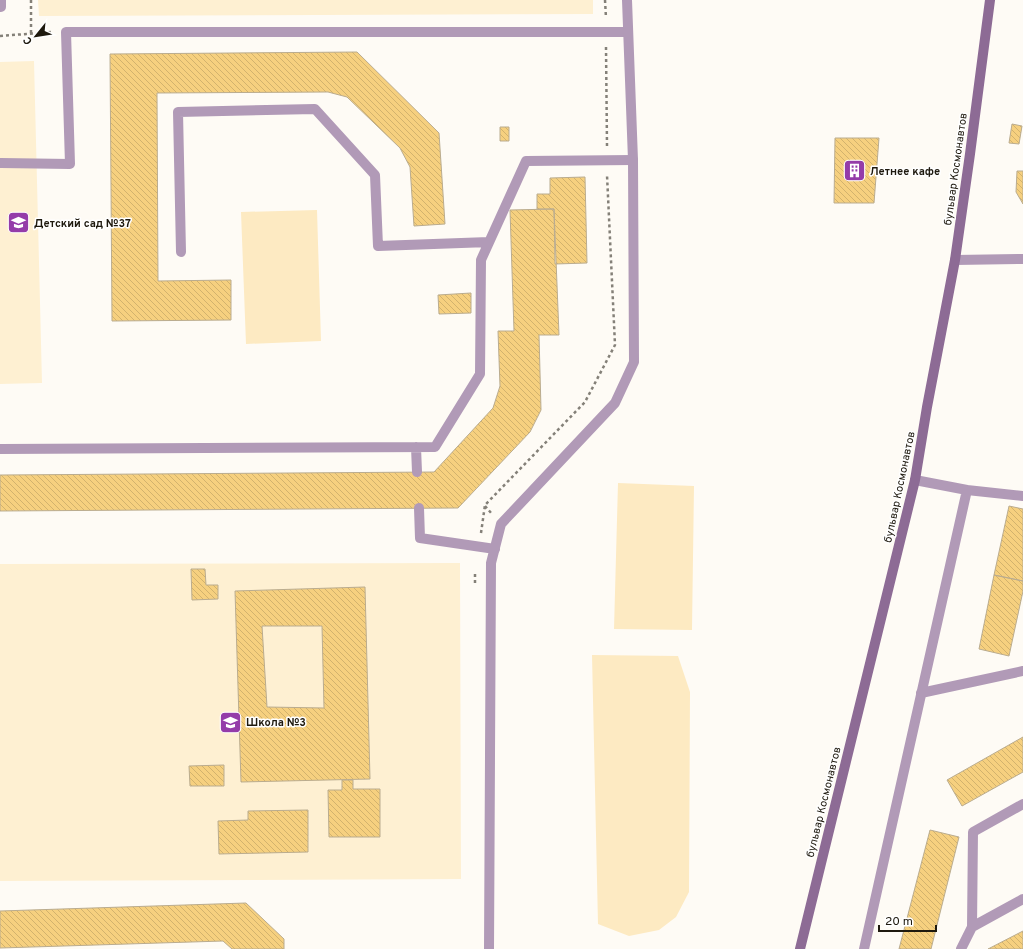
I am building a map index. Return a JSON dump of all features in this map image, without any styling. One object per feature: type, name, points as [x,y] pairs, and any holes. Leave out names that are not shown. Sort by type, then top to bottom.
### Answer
[{"type":"street","points":[[489,949],[491,563],[501,524],[615,403],[634,362],[633,160],[627,0]]},
{"type":"street","name":"бульвар Космонавтов","points":[[800,949],[915,480],[927,407],[955,260],[990,0]]},
{"type":"street","points":[[1,162],[70,164],[66,32],[628,32]]},
{"type":"street","points":[[181,252],[178,112],[315,109],[375,176],[378,246],[489,242]]},
{"type":"street","points":[[0,449],[435,447],[480,374],[481,260],[526,161],[633,160]]},
{"type":"street","points":[[955,260],[1023,259]]},
{"type":"street","points":[[416,447],[417,472]]},
{"type":"street","points":[[915,480],[967,490],[1023,496]]},
{"type":"street","points":[[864,949],[967,490]]},
{"type":"street","points":[[419,508],[420,538],[495,549]]},
{"type":"street","points":[[921,693],[1023,671]]},
{"type":"street","points":[[961,949],[972,927],[973,832],[1023,804]]},
{"type":"street","points":[[972,927],[1023,899]]},
{"type":"path","points":[[31,0],[32,34]]},
{"type":"path","points":[[485,505],[585,402],[615,345],[607,160],[605,0]]},
{"type":"path","points":[[0,36],[66,32]]},
{"type":"shaded area","points":[[38,0],[593,0],[593,14],[39,16]]},
{"type":"shaded area","name":"Детский сад №37","points":[[34,61],[42,383],[0,384],[0,62]]},
{"type":"shaded area","points":[[317,210],[321,341],[246,344],[241,212]]},
{"type":"shaded area","points":[[618,483],[694,486],[692,630],[614,629]]},
{"type":"shaded area","name":"Школа №3","points":[[460,563],[461,879],[0,881],[0,564]]},
{"type":"shaded area","points":[[592,655],[678,656],[690,692],[689,892],[676,917],[659,930],[629,936],[598,924]]},
{"type":"building","points":[[357,52],[439,133],[445,224],[414,226],[410,167],[400,148],[347,97],[328,92],[157,93],[158,281],[231,280],[231,320],[112,321],[110,54]]},
{"type":"building","points":[[1012,124],[1022,126],[1019,144],[1009,143]]},
{"type":"building","points":[[500,127],[509,127],[509,141],[500,141]]},
{"type":"building","name":"Летнее кафе","points":[[835,138],[879,138],[874,203],[834,203]]},
{"type":"building","points":[[1017,171],[1023,171],[1023,204],[1016,192]]},
{"type":"building","points":[[585,177],[587,263],[555,264],[554,209],[537,209],[537,194],[550,194],[550,178]]},
{"type":"building","points":[[554,209],[559,335],[539,335],[541,410],[530,432],[458,508],[0,511],[0,475],[434,472],[493,408],[500,386],[498,331],[514,331],[510,210]]},
{"type":"building","points":[[471,293],[471,313],[439,314],[438,295]]},
{"type":"building","points":[[1009,506],[1023,509],[1023,581],[994,575]]},
{"type":"building","points":[[191,569],[205,569],[206,585],[218,585],[218,599],[192,600]]},
{"type":"building","points":[[994,575],[1023,581],[1023,591],[1009,656],[979,649]]},
{"type":"building","points":[[365,587],[370,779],[241,782],[235,591]],"holes":[[[262,626],[322,626],[324,708],[267,707]]]},
{"type":"building","points":[[1023,737],[1023,772],[962,806],[947,780]]},
{"type":"building","points":[[224,765],[224,786],[190,786],[189,766]]},
{"type":"building","points":[[342,780],[353,780],[353,789],[380,789],[380,837],[329,837],[328,790],[342,790]]},
{"type":"building","points":[[308,810],[308,852],[219,854],[218,821],[248,820],[248,811]]},
{"type":"building","points":[[930,830],[959,837],[931,949],[899,949]]},
{"type":"building","points":[[246,903],[284,939],[284,949],[232,949],[223,941],[0,948],[0,911]]},
{"type":"building","points":[[1023,931],[1023,949],[988,949]]},
{"type":"place","name":"Летнее кафе","points":[[855,171]]},
{"type":"place","name":"Детский сад №37","points":[[19,223]]},
{"type":"place","name":"Школа №3","points":[[230,722]]}]
